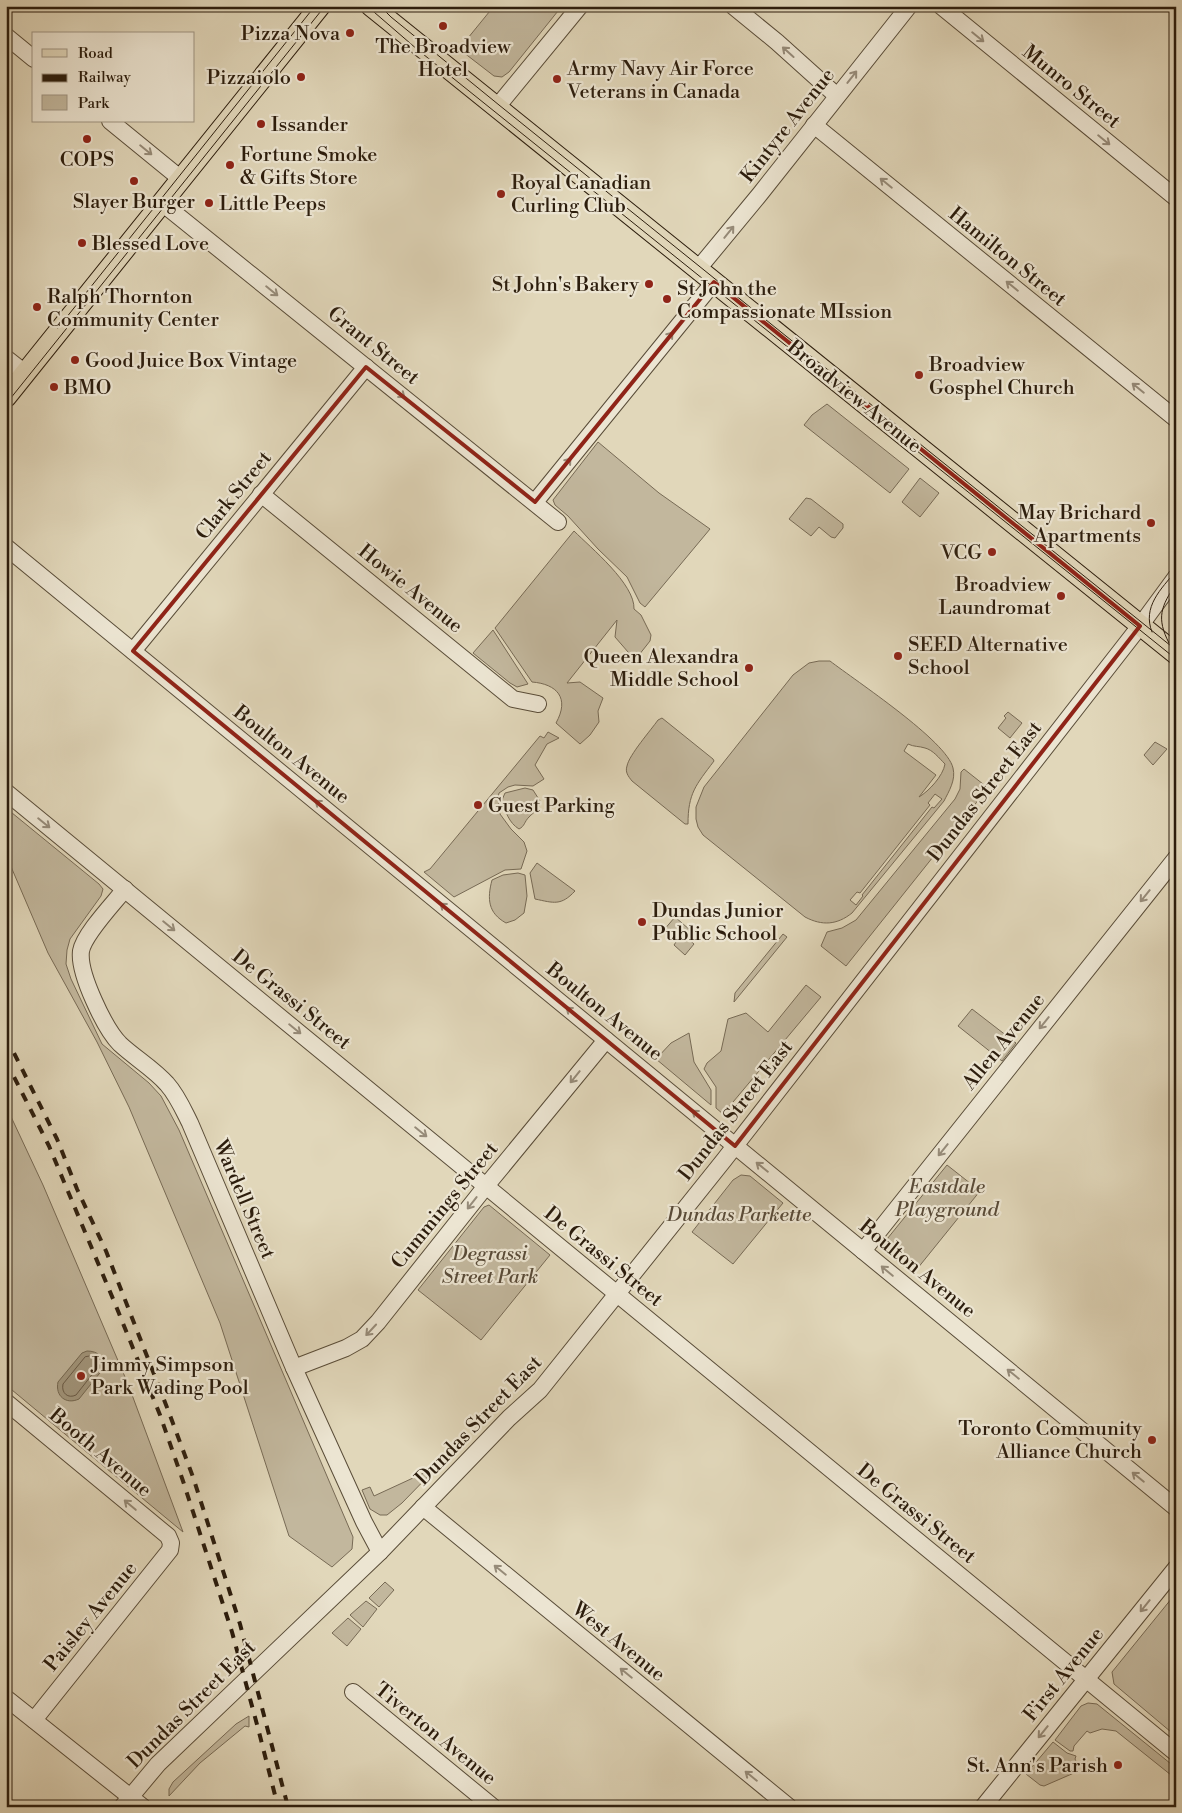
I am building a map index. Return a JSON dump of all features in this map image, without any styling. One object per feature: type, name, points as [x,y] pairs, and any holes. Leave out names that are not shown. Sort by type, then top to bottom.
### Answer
[{"type":"main road","points":[[6,397],[320,6]]},
{"type":"main road","name":"Broadview Avenue","points":[[371,6],[1176,654]]},
{"type":"street","points":[[497,107],[580,6]]},
{"type":"street","points":[[733,6],[777,42],[837,96]]},
{"type":"street","name":"Kintyre Avenue","points":[[698,269],[909,6]]},
{"type":"street","name":"Munro Street","points":[[940,6],[1176,198]]},
{"type":"street","points":[[6,36],[32,57]]},
{"type":"street","points":[[111,122],[181,179]]},
{"type":"street","name":"Hamilton Street","points":[[814,125],[1176,419]]},
{"type":"street","name":"Grant Street","points":[[162,203],[558,522]]},
{"type":"street","points":[[535,502],[714,282]]},
{"type":"street","points":[[6,358],[25,373]]},
{"type":"street","name":"Clark Street","points":[[132,651],[366,367]]},
{"type":"street","name":"Howie Avenue","points":[[261,494],[514,698],[538,704]]},
{"type":"street","name":"Boulton Avenue","points":[[6,547],[1176,1508]]},
{"type":"street","name":"Dundas Street East","points":[[126,1802],[158,1764],[380,1552],[509,1418],[540,1390],[735,1146],[1140,626],[1176,577]]},
{"type":"street","name":"De Grassi Street","points":[[6,792],[1176,1753]]},
{"type":"street","name":"Allen Avenue","points":[[863,1251],[1176,858]]},
{"type":"street","name":"Wardell Street","points":[[125,889],[86,938],[81,950],[81,964],[87,984],[108,1029],[119,1043],[166,1083],[177,1097],[294,1368],[364,1522],[380,1552]]},
{"type":"street","name":"Cummings Street","points":[[294,1368],[346,1348],[362,1339],[378,1322],[486,1186],[606,1040]]},
{"type":"street","name":"Booth Avenue","points":[[6,1402],[168,1536]]},
{"type":"street","name":"West Avenue","points":[[423,1507],[789,1807]]},
{"type":"street","name":"Paisley Avenue","points":[[34,1720],[170,1550],[171,1543],[168,1536]]},
{"type":"street","name":"First Avenue","points":[[983,1807],[1176,1568]]},
{"type":"street","name":"Tiverton Avenue","points":[[353,1692],[493,1807]]},
{"type":"street","points":[[6,1698],[34,1720],[126,1802],[144,1807]]},
{"type":"highlighted area","points":[[714,282],[1140,626],[735,1146],[133,651],[366,367],[535,502]]},
{"type":"green space","points":[[494,6],[562,6],[509,72],[502,77],[494,76],[459,49]]},
{"type":"green space","points":[[827,404],[909,469],[890,493],[804,425],[812,415]]},
{"type":"green space","points":[[598,442],[659,493],[710,529],[645,607],[640,603],[627,577],[555,505],[553,500]]},
{"type":"green space","points":[[920,478],[939,493],[920,517],[902,502]]},
{"type":"green space","points":[[806,498],[811,499],[843,524],[843,528],[835,538],[819,527],[811,536],[789,519]]},
{"type":"green space","points":[[574,531],[620,578],[632,599],[634,609],[641,615],[651,635],[650,641],[635,660],[615,637],[617,620],[567,683],[580,682],[603,698],[598,711],[599,722],[590,735],[580,744],[556,723],[562,706],[559,694],[548,686],[532,682],[495,628]]},
{"type":"green space","points":[[493,630],[528,684],[517,687],[473,653]]},
{"type":"green space","points":[[830,661],[899,712],[947,756],[954,772],[954,777],[944,801],[852,913],[841,920],[829,923],[817,922],[805,917],[703,835],[696,819],[696,807],[704,787],[793,675],[809,663]],"holes":[[[908,744],[931,750],[945,764],[942,773],[935,783],[919,797],[936,775],[904,751]],[[935,794],[942,799],[934,808],[932,807],[856,905],[850,900],[857,892],[860,893],[930,805],[928,803]]]},
{"type":"green space","points":[[1008,712],[1022,723],[1010,738],[998,728]]},
{"type":"green space","points":[[662,718],[714,761],[691,797],[688,824],[685,824],[632,781],[628,776],[626,768],[636,749],[658,720]]},
{"type":"green space","points":[[548,732],[559,738],[547,744],[535,765],[544,779],[533,786],[515,785],[508,787],[499,793],[498,798],[500,814],[524,842],[527,851],[521,869],[505,870],[454,897],[424,872],[430,869],[540,736],[544,738]]},
{"type":"green space","points":[[1155,742],[1167,749],[1153,765],[1144,755]]},
{"type":"green space","points":[[964,769],[988,788],[846,966],[821,946],[827,932],[842,928],[856,920],[955,799],[960,789],[961,772]]},
{"type":"green space","points":[[525,788],[533,790],[540,801],[538,808],[519,829],[510,820],[502,800],[505,793]]},
{"type":"green space","points":[[6,808],[103,889],[101,896],[70,939],[66,964],[71,979],[102,1044],[149,1083],[161,1096],[179,1130],[353,1537],[352,1549],[332,1567],[289,1536],[220,1323],[129,1107],[97,1042],[48,953],[6,855]]},
{"type":"green space","points":[[537,863],[575,891],[566,899],[557,902],[535,899],[530,873]]},
{"type":"green space","points":[[518,873],[525,875],[527,896],[524,913],[515,920],[506,923],[496,915],[490,905],[492,880],[503,875]]},
{"type":"green space","points":[[675,917],[690,930],[685,936],[694,944],[685,955],[674,945],[676,942],[663,931]]},
{"type":"green space","points":[[783,934],[787,937],[734,1002],[735,993]]},
{"type":"green space","points":[[806,985],[821,997],[723,1114],[716,1108],[716,1087],[704,1069],[707,1063],[721,1051],[728,1019],[746,1013],[768,1032]]},
{"type":"green space","points":[[972,1009],[1016,1043],[1002,1061],[958,1026]]},
{"type":"green space","points":[[689,1033],[694,1062],[711,1090],[711,1105],[656,1059],[671,1043]]},
{"type":"green space","points":[[6,1106],[43,1185],[128,1384],[183,1532],[6,1385]]},
{"type":"green space","name":"Eastdale Playground","points":[[947,1165],[980,1191],[913,1274],[884,1250],[883,1244]]},
{"type":"green space","name":"Dundas Parkette","points":[[741,1175],[750,1176],[783,1203],[733,1264],[692,1232],[733,1180]]},
{"type":"green space","name":"Degrassi Street Park","points":[[489,1205],[550,1255],[481,1340],[418,1290],[484,1207]]},
{"type":"green space","points":[[441,1463],[402,1503],[387,1515],[380,1515],[370,1509],[362,1490],[370,1487],[374,1496],[426,1472],[425,1469]]},
{"type":"green space","points":[[385,1582],[394,1590],[379,1607],[369,1598]]},
{"type":"green space","points":[[1176,1593],[1176,1726],[1171,1732],[1114,1684],[1112,1672]]},
{"type":"green space","points":[[366,1601],[377,1609],[363,1627],[350,1615]]},
{"type":"green space","points":[[348,1618],[361,1629],[347,1646],[332,1633]]},
{"type":"green space","points":[[1088,1703],[1097,1704],[1176,1768],[1176,1779],[1116,1731],[1102,1729],[1090,1733],[1087,1731],[1074,1746],[1073,1751],[1070,1751],[1055,1740],[1081,1706]]},
{"type":"green space","points":[[249,1716],[249,1727],[245,1726],[200,1763],[169,1796],[169,1789],[173,1782],[236,1724]]},
{"type":"green space","points":[[1053,1742],[1067,1753],[1076,1756],[1075,1759],[1078,1766],[1074,1773],[1044,1786],[1040,1785],[1026,1774]]},
{"type":"water","name":"Jimmy Simpson Park Wading Pool","points":[[87,1351],[94,1352],[102,1358],[103,1369],[79,1399],[74,1401],[66,1400],[62,1398],[58,1391],[58,1382],[82,1353]]},
{"type":"tram line","points":[[58,328],[315,6]]},
{"type":"tram line","points":[[6,404],[325,6]]},
{"type":"tram line","points":[[367,6],[418,50],[1176,659]]},
{"type":"tram line","points":[[380,6],[499,105],[1176,650]]},
{"type":"tram line","points":[[1152,632],[1149,614],[1151,606],[1159,592],[1176,571]]},
{"type":"tram line","points":[[1169,643],[1162,626],[1162,612],[1176,584]]},
{"type":"railway","points":[[6,1037],[57,1139],[77,1189],[106,1251],[193,1477],[240,1624],[288,1807]]},
{"type":"railway","points":[[6,1061],[49,1146],[160,1415],[232,1632],[278,1807]]},
{"type":"place","name":"The Broadview Hotel","points":[[443,26]]},
{"type":"place","name":"Pizza Nova","points":[[350,33]]},
{"type":"place","name":"Pizzaiolo","points":[[301,77]]},
{"type":"place","name":"Army Navy Air Force Veterans in Canada","points":[[557,79]]},
{"type":"place","name":"Issander","points":[[261,124]]},
{"type":"place","name":"COPS","points":[[87,139]]},
{"type":"place","name":"Fortune Smoke & Gifts Store","points":[[230,165]]},
{"type":"place","name":"Slayer Burger","points":[[134,181]]},
{"type":"place","name":"Royal Canadian Curling Club","points":[[501,194]]},
{"type":"place","name":"Little Peeps","points":[[209,203]]},
{"type":"place","name":"Blessed Love","points":[[82,243]]},
{"type":"place","name":"St John's Bakery","points":[[649,284]]},
{"type":"place","name":"St John the Compassionate MIssion","points":[[667,299]]},
{"type":"place","name":"Ralph Thornton Community Center","points":[[37,307]]},
{"type":"place","name":"Good Juice Box Vintage","points":[[75,360]]},
{"type":"place","name":"Broadview Gosphel Church","points":[[919,375]]},
{"type":"place","name":"BMO","points":[[54,387]]},
{"type":"place","name":"May Brichard Apartments","points":[[1151,523]]},
{"type":"place","name":"VCG","points":[[992,552]]},
{"type":"place","name":"Broadview Laundromat","points":[[1061,596]]},
{"type":"place","name":"SEED Alternative School","points":[[898,656]]},
{"type":"place","name":"Queen Alexandra Middle School","points":[[749,668]]},
{"type":"place","name":"Guest Parking","points":[[478,805]]},
{"type":"place","name":"Dundas Junior Public School","points":[[642,922]]},
{"type":"place","name":"Jimmy Simpson Park Wading Pool","points":[[81,1376]]},
{"type":"place","name":"Toronto Community Alliance Church","points":[[1152,1440]]},
{"type":"place","name":"St. Ann's Parish","points":[[1118,1765]]}]
